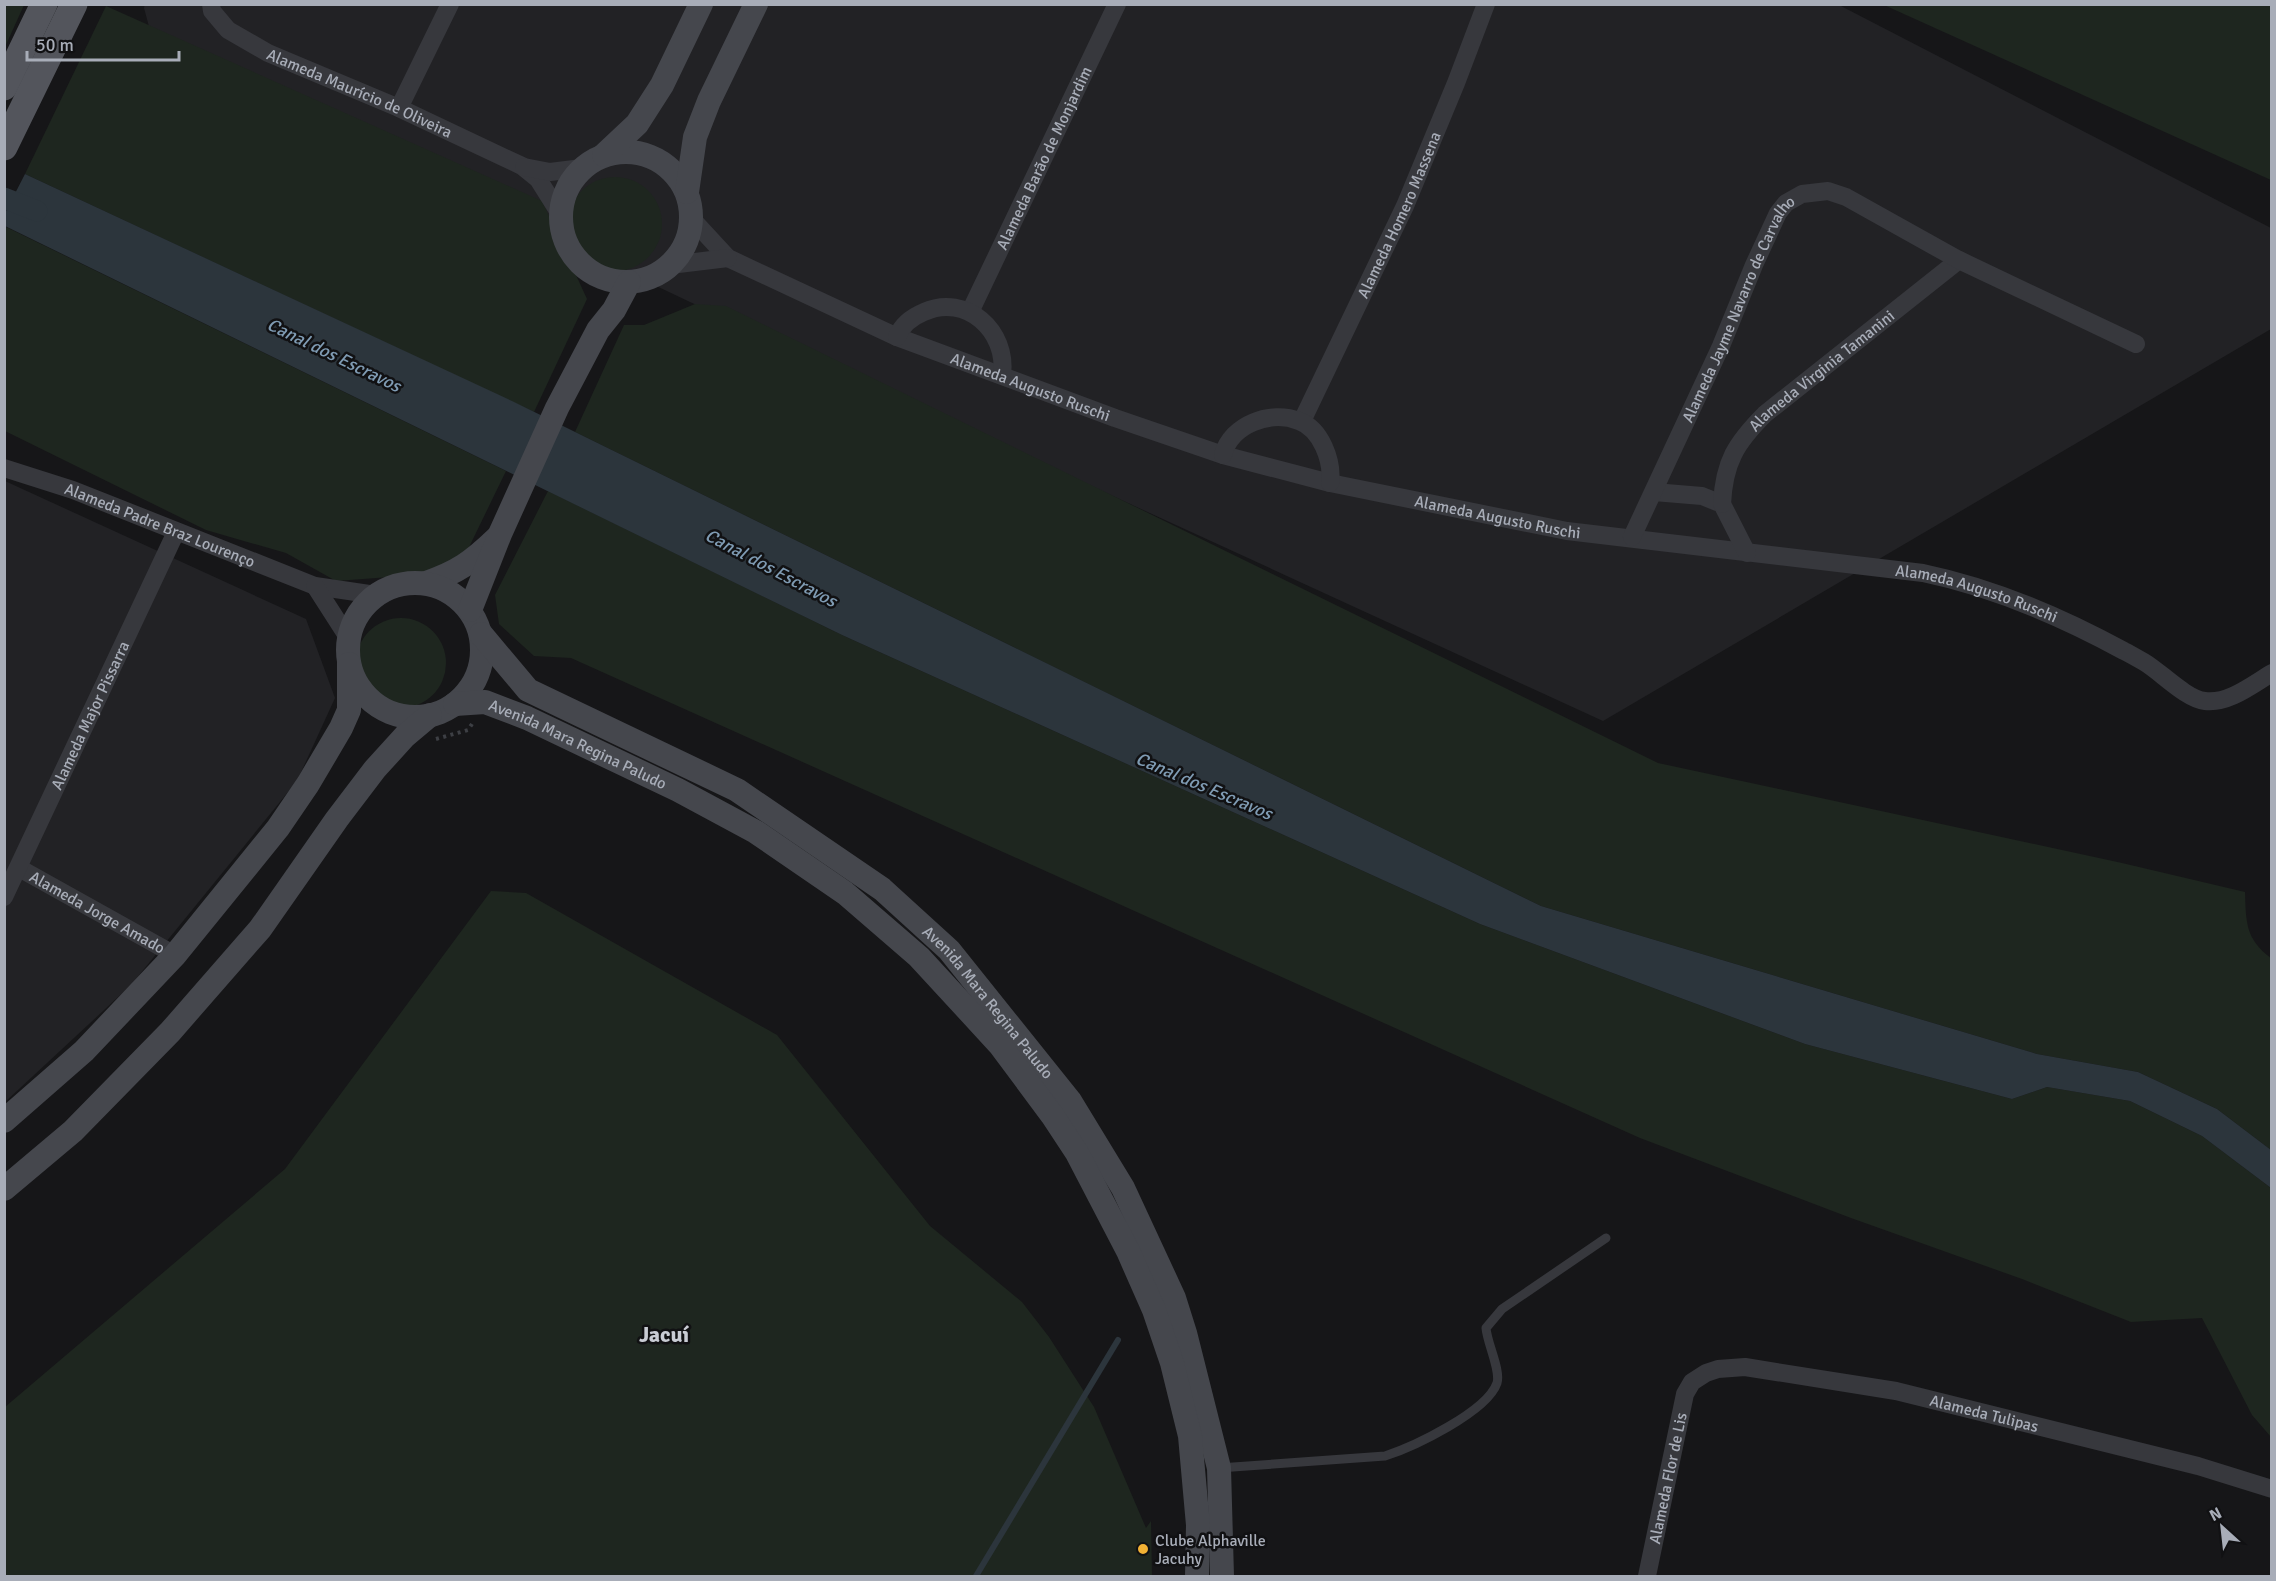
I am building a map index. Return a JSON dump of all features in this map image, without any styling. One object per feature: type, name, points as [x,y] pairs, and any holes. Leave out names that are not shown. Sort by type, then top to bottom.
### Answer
[{"type":"main road","points":[[4,87],[44,4]]},
{"type":"main road","points":[[7,141],[74,4]]},
{"type":"street","name":"Alameda Maurício de Oliveira","points":[[211,4],[213,11],[228,30],[268,53],[399,108],[522,166],[550,172],[582,168]]},
{"type":"street","points":[[399,108],[450,4]]},
{"type":"street","points":[[604,155],[623,151],[643,153],[662,161],[677,174],[687,192],[692,219],[686,244],[670,265],[651,277],[629,282],[605,279],[586,269],[572,254],[563,235],[560,214],[563,197],[582,168],[604,155],[637,124],[662,86],[701,4]]},
{"type":"street","points":[[687,192],[695,137],[709,101],[756,4]]},
{"type":"street","name":"Alameda Barão de Monjardim","points":[[970,312],[1117,4]]},
{"type":"street","name":"Alameda Homero Massena","points":[[1302,422],[1405,206],[1486,4]]},
{"type":"street","name":"Alameda Maurício de Oliveira","points":[[522,166],[538,179],[560,214]]},
{"type":"street","name":"Alameda Jayme Navarro de Carvalho","points":[[1632,537],[1721,346],[1768,232],[1778,213],[1786,204],[1802,194],[1828,191],[1873,211],[1959,260],[2136,344]]},
{"type":"street","name":"Alameda Augusto Ruschi","points":[[692,219],[728,258],[897,336],[1115,418],[1223,455],[1330,483],[1567,531],[1923,573],[1962,581],[2038,608],[2094,635],[2144,662],[2188,694],[2202,701],[2221,700],[2236,694],[2271,673]]},
{"type":"street","points":[[670,265],[728,258]]},
{"type":"street","name":"Alameda Virginia Tamanini","points":[[1722,504],[1726,470],[1743,435],[1765,414],[1959,260]]},
{"type":"street","points":[[598,330],[605,279]]},
{"type":"street","points":[[470,610],[500,534],[557,408],[598,330],[614,310],[629,282]]},
{"type":"street","points":[[897,336],[909,321],[933,308],[949,307],[970,312],[995,336],[1002,350],[1002,375]]},
{"type":"street","points":[[1223,455],[1229,441],[1240,429],[1254,421],[1278,417],[1302,422],[1313,431],[1325,448],[1329,462],[1330,483]]},
{"type":"street","name":"Alameda Padre Braz Lourenço","points":[[4,468],[73,490],[315,586],[376,596]]},
{"type":"street","points":[[1654,492],[1702,496],[1722,504],[1747,553]]},
{"type":"street","name":"Alameda Major Pissarra","points":[[4,897],[176,532]]},
{"type":"street","points":[[426,584],[468,564],[500,534]]},
{"type":"street","points":[[4,1121],[84,1051],[175,955],[278,828],[328,752],[349,710],[349,639],[354,622],[363,608],[376,596],[391,587],[408,583],[443,588],[458,597],[470,610],[481,634],[483,650],[481,665],[466,693],[454,704],[430,715],[405,736],[342,811],[260,929],[170,1032],[73,1131],[4,1189]]},
{"type":"street","points":[[315,586],[349,639]]},
{"type":"street","name":"Avenida Mara Regina Paludo","points":[[481,634],[528,690],[736,790],[882,889],[948,950],[1070,1101],[1123,1188],[1177,1307],[1219,1468],[1222,1576]]},
{"type":"street","points":[[349,664],[358,685],[373,702],[400,715],[415,717],[430,715]]},
{"type":"street","name":"Avenida Mara Regina Paludo","points":[[454,704],[485,702],[527,718],[678,790],[756,832],[845,893],[919,957],[1000,1045],[1077,1153],[1119,1231],[1154,1310],[1172,1363],[1190,1436],[1198,1526],[1197,1576]]},
{"type":"street","name":"Alameda Jorge Amado","points":[[19,868],[175,955]]},
{"type":"street","name":"Alameda Tulipas","points":[[1692,1382],[1718,1369],[1745,1367],[1896,1391],[2198,1466],[2271,1489]]},
{"type":"street","name":"Alameda Flor de Lis","points":[[1647,1576],[1680,1409],[1692,1382]]},
{"type":"lane","points":[[1219,1468],[1385,1456],[1402,1451],[1454,1424],[1478,1406],[1497,1382],[1497,1371],[1485,1328],[1491,1320],[1502,1309],[1606,1238]]},
{"type":"path","points":[[426,742],[468,730],[485,702]]},
{"type":"shaded area","points":[[145,4],[1839,5],[2271,228],[2271,329],[1603,721],[690,302],[482,203],[157,56],[144,8]]},
{"type":"shaded area","points":[[4,5],[24,5],[5,47]]},
{"type":"shaded area","points":[[1884,5],[2271,5],[2271,180]]},
{"type":"shaded area","points":[[106,6],[542,201],[587,299],[534,412],[25,174]]},
{"type":"shaded area","points":[[615,177],[633,181],[648,191],[658,206],[662,224],[658,242],[648,257],[633,267],[615,271],[597,267],[582,257],[572,242],[568,224],[572,206],[582,191],[597,181]]},
{"type":"shaded area","points":[[4,226],[506,471],[457,572],[336,581],[286,553],[206,530],[5,431]]},
{"type":"shaded area","points":[[695,304],[726,306],[1658,763],[2122,863],[2245,892],[2249,929],[2256,944],[2271,958],[2271,1150],[2217,1109],[2138,1072],[2037,1054],[1541,906],[575,432],[624,325],[644,325]]},
{"type":"shaded area","points":[[5,481],[306,619],[335,698],[297,781],[131,985],[5,1102]]},
{"type":"shaded area","points":[[548,491],[842,635],[1480,924],[1805,1044],[2012,1099],[2047,1087],[2130,1101],[2202,1136],[2271,1188],[2271,1437],[2252,1415],[2202,1318],[2131,1322],[2022,1279],[1851,1218],[1640,1138],[571,658],[534,656],[499,624],[495,595]]},
{"type":"shaded area","points":[[401,618],[418,621],[433,631],[443,646],[446,663],[443,680],[433,695],[418,705],[401,708],[384,705],[369,695],[359,680],[356,663],[359,646],[369,631],[384,621]]},
{"type":"shaded area","points":[[491,891],[526,893],[777,1035],[930,1226],[1022,1302],[1049,1337],[1094,1407],[1146,1528],[1151,1521],[1152,1576],[5,1576],[5,1407],[285,1169]]},
{"type":"water","points":[[25,174],[512,401],[1541,906],[2037,1054],[2138,1072],[2217,1109],[2271,1150],[2271,1188],[2202,1136],[2130,1101],[2047,1087],[2012,1099],[1805,1044],[1480,924],[842,635],[5,226],[4,215]]},
{"type":"waterway","name":"Canal dos Escravos","points":[[4,198],[37,211]]},
{"type":"waterway","points":[[976,1576],[1118,1340]]},
{"type":"place","name":"Clube Alphaville Jacuhy","points":[[1143,1549]]},
{"type":"district","name":"Jacuí","points":[[664,1334]]}]
